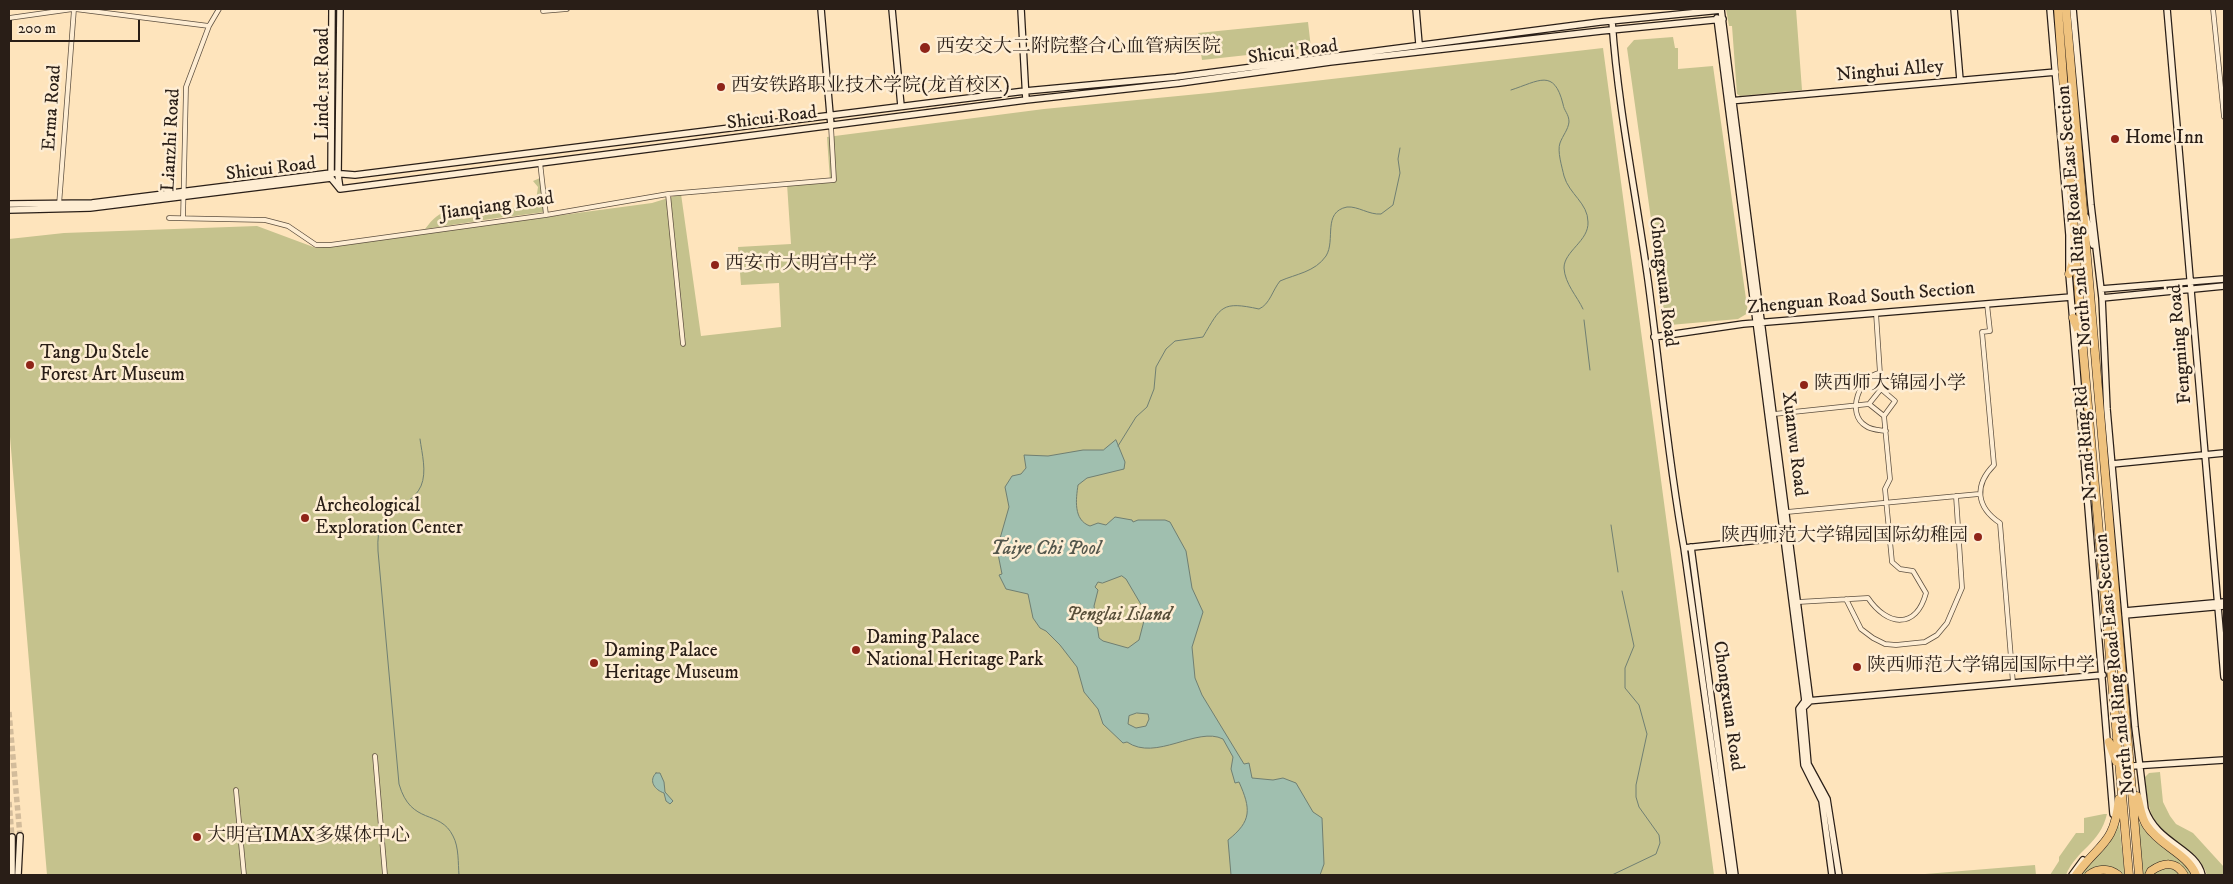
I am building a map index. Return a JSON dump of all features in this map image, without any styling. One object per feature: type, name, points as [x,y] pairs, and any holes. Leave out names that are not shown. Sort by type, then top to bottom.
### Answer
[{"type":"highway","name":"N 2nd Ring Rd","points":[[2058,9],[2082,338],[2129,875]]},
{"type":"highway","name":"N 2nd Ring Rd","points":[[2066,9],[2132,769],[2139,875]]},
{"type":"highway","points":[[2070,274],[2077,249]]},
{"type":"highway","points":[[2072,318],[2082,338]]},
{"type":"highway","points":[[2076,875],[2105,845],[2117,821],[2120,775],[2109,742]]},
{"type":"highway","points":[[2132,769],[2145,824],[2156,838],[2190,863],[2196,875]]},
{"type":"highway","points":[[2149,875],[2151,871],[2166,863],[2180,869],[2184,875]]},
{"type":"highway","points":[[2089,875],[2100,870],[2112,871],[2118,875]]},
{"type":"main road","name":"Linde 1st Road","points":[[331,175],[332,9]]},
{"type":"main road","name":"Linde 1st Road","points":[[340,9],[338,175],[340,189]]},
{"type":"main road","points":[[821,9],[831,126]]},
{"type":"main road","points":[[892,9],[901,106]]},
{"type":"main road","points":[[1021,9],[1026,100]]},
{"type":"main road","points":[[1416,9],[1419,44]]},
{"type":"main road","points":[[1954,9],[1960,80]]},
{"type":"main road","name":"North 2nd Ring Road East Section","points":[[2050,9],[2069,235],[2072,318],[2114,808],[2111,824],[2104,839],[2072,875]]},
{"type":"main road","name":"North 2nd Ring Road East Section","points":[[2073,9],[2091,205],[2102,298],[2104,371],[2135,727],[2142,766],[2145,809],[2149,821],[2167,841],[2194,859],[2202,875]]},
{"type":"main road","name":"Fengming Road","points":[[2166,9],[2205,455],[2221,604],[2224,677]]},
{"type":"main road","name":"Shicui Road","points":[[9,210],[59,207],[183,194],[331,175],[355,175],[901,106],[1025,91],[1176,77],[1419,44],[1719,10]]},
{"type":"main road","name":"Xuanwu Road","points":[[1719,10],[1808,701]]},
{"type":"main road","name":"Shicui Road","points":[[331,175],[340,189],[1026,100],[1180,83],[1330,62],[1613,30],[1720,20]]},
{"type":"main road","name":"Chongxuan Road","points":[[1612,21],[1654,337],[1730,875]]},
{"type":"main road","name":"Ninghui Alley","points":[[1730,101],[2056,72]]},
{"type":"main road","name":"Shicui Road","points":[[9,204],[59,207]]},
{"type":"main road","points":[[2084,210],[2098,264]]},
{"type":"main road","points":[[2102,298],[2191,286],[2224,278]]},
{"type":"main road","points":[[2101,289],[2224,286]]},
{"type":"main road","name":"Zhenguan Road South Section","points":[[1654,337],[1760,323],[2071,297]]},
{"type":"main road","points":[[2098,390],[2104,322]]},
{"type":"main road","name":"Xuanwu Road","points":[[1760,323],[1787,512],[1787,537],[1798,602],[1808,701],[1803,708],[1808,764],[1827,799],[1839,875]]},
{"type":"main road","points":[[2112,464],[2224,454]]},
{"type":"main road","points":[[1684,548],[1787,537]]},
{"type":"main road","name":"Chongxuan Road","points":[[1691,547],[1735,875]]},
{"type":"main road","points":[[2125,613],[2221,604]]},
{"type":"main road","points":[[1808,701],[2103,675]]},
{"type":"main road","name":"Xuanwu Road","points":[[1808,701],[1799,709],[1804,765],[1822,801],[1832,875]]},
{"type":"main road","points":[[2132,769],[2142,766],[2224,760]]},
{"type":"main road","points":[[18,875],[20,836]]},
{"type":"main road","points":[[12,837],[12,875]]},
{"type":"street","points":[[9,18],[74,9],[208,26]]},
{"type":"street","name":"Erma Road","points":[[59,207],[74,9]]},
{"type":"street","name":"Lianzhi Road","points":[[183,218],[186,87],[208,26],[219,9]]},
{"type":"street","points":[[543,11],[567,9]]},
{"type":"street","points":[[2213,9],[2224,117]]},
{"type":"street","name":"Jianqiang Road","points":[[169,218],[265,220],[288,226],[316,244],[330,245],[546,214],[668,194],[834,180],[831,126]]},
{"type":"street","points":[[540,162],[546,214]]},
{"type":"street","points":[[668,194],[683,344]]},
{"type":"street","points":[[1987,304],[1990,331],[1982,332],[1994,464],[1981,482],[1980,494],[1983,508],[2000,523],[2013,683]]},
{"type":"street","points":[[1876,313],[1882,389],[1895,401],[1884,416]]},
{"type":"street","points":[[1880,373],[1872,374],[1860,388],[1856,406],[1858,417],[1865,426],[1886,431]]},
{"type":"street","points":[[1774,414],[1869,404],[1882,389]]},
{"type":"street","points":[[1798,602],[1868,598],[1876,611],[1896,620],[1906,620],[1916,615],[1923,604],[1926,593],[1913,571],[1900,569],[1892,562],[1886,488],[1890,479],[1884,416],[1869,404]]},
{"type":"street","points":[[1787,512],[1980,494]]},
{"type":"street","points":[[1846,599],[1861,629],[1885,644],[1896,646],[1925,642],[1937,635],[1947,622],[1962,588],[1956,496]]},
{"type":"street","points":[[375,756],[386,875]]},
{"type":"street","points":[[236,790],[244,875]]},
{"type":"green space","points":[[1726,9],[1796,9],[1802,90],[1740,96],[1737,94],[1732,26],[1729,26]]},
{"type":"green space","points":[[1308,22],[1311,48],[1202,60],[1198,33]]},
{"type":"green space","points":[[1673,37],[1675,48],[1678,48],[1678,69],[1713,66],[1748,313],[1738,319],[1670,325],[1665,319],[1627,48],[1634,40]]},
{"type":"green space","name":"Daming Palace National Heritage Park","points":[[1603,48],[1714,875],[47,875],[9,425],[9,239],[64,233],[257,226],[316,248],[652,203],[681,194],[701,336],[781,327],[779,283],[741,285],[738,247],[791,244],[787,184],[830,181],[827,137],[1044,109],[1209,93]]},
{"type":"green space","points":[[540,178],[544,212],[507,217],[506,214],[517,207],[535,207],[538,187],[533,181]]},
{"type":"green space","points":[[494,209],[504,217],[425,229],[439,214],[452,211],[463,219],[483,216]]},
{"type":"green space","points":[[2160,772],[2163,802],[2170,816],[2176,824],[2193,833],[2224,867],[2224,875],[2207,875],[2198,858],[2164,832],[2154,820],[2148,802],[2145,777],[2149,773]]},
{"type":"green space","points":[[2107,814],[2099,833],[2070,866],[2066,875],[2050,875],[2059,861],[2059,857],[2076,833],[2084,833],[2084,818]]},
{"type":"green space","points":[[2138,821],[2150,837],[2186,865],[2193,875],[2143,875]]},
{"type":"green space","points":[[2119,823],[2125,875],[2080,875],[2109,844]]},
{"type":"green space","points":[[2035,865],[2036,875],[1913,875]]},
{"type":"water","name":"Taiye Chi Pool","points":[[1116,440],[1125,462],[1124,469],[1087,478],[1078,485],[1078,514],[1090,526],[1098,523],[1106,525],[1115,517],[1132,520],[1133,522],[1138,520],[1165,520],[1170,522],[1186,551],[1192,588],[1203,612],[1192,647],[1195,678],[1202,695],[1244,764],[1249,763],[1252,778],[1273,780],[1283,778],[1296,783],[1313,812],[1322,818],[1324,864],[1320,875],[1231,875],[1228,840],[1242,827],[1247,814],[1247,807],[1239,782],[1235,783],[1231,769],[1233,757],[1223,739],[1213,736],[1201,737],[1151,748],[1138,747],[1127,742],[1123,743],[1103,724],[1098,709],[1084,692],[1077,667],[1060,645],[1046,631],[1040,628],[1033,618],[1028,594],[1006,589],[999,575],[1002,574],[997,549],[1009,507],[1005,487],[1012,476],[1021,474],[1026,468],[1024,455],[1048,456],[1083,450],[1103,450]],"holes":[[[1122,576],[1126,579],[1146,613],[1139,640],[1128,648],[1103,641],[1099,638],[1094,606],[1098,590],[1095,587],[1098,582],[1102,583]],[[1137,713],[1148,714],[1149,719],[1146,726],[1136,728],[1128,724],[1129,716]]]},
{"type":"water","points":[[656,773],[660,773],[664,782],[665,792],[673,801],[670,804],[666,801],[664,793],[654,785],[653,779]]},
{"type":"waterway","points":[[1511,90],[1537,81],[1550,81],[1555,85],[1568,117],[1567,130],[1559,146],[1560,159],[1566,182],[1585,209],[1588,222],[1585,235],[1568,256],[1564,268],[1569,285],[1583,309]]},
{"type":"waterway","points":[[1118,446],[1136,417],[1147,407],[1154,389],[1156,367],[1166,349],[1175,341],[1203,337],[1214,318],[1224,308],[1237,306],[1259,309],[1263,307],[1280,281],[1316,266],[1322,261],[1329,250],[1332,220],[1339,210],[1351,207],[1381,214],[1393,205],[1400,173],[1398,159],[1400,148]]},
{"type":"waterway","points":[[1584,320],[1590,370]]},
{"type":"waterway","points":[[420,439],[424,469],[423,481],[415,495],[387,515],[378,535],[378,551],[399,784],[404,797],[411,806],[418,812],[441,822],[453,836],[457,850],[459,875]]},
{"type":"waterway","points":[[1611,525],[1618,572]]},
{"type":"waterway","points":[[1612,875],[1656,854],[1660,843],[1659,835],[1639,807],[1636,797],[1636,785],[1647,734],[1639,705],[1625,688],[1625,668],[1634,646],[1622,591]]},
{"type":"tunnel","points":[[9,712],[20,836]]},
{"type":"tunnel","points":[[9,802],[12,837]]},
{"type":"place","name":"西安交大二附院整合心血管病医院","points":[[925,48]]},
{"type":"place","name":"西安铁路职业技术学院(龙首校区)","points":[[721,87]]},
{"type":"place","name":"Home Inn","points":[[2115,139]]},
{"type":"place","name":"西安市大明宫中学","points":[[715,265]]},
{"type":"place","name":"Tang Du Stele Forest Art Museum","points":[[30,365]]},
{"type":"place","name":"陕西师大锦园小学","points":[[1804,385]]},
{"type":"place","name":"Archeological Exploration Center","points":[[305,518]]},
{"type":"place","name":"陕西师范大学锦园国际幼稚园","points":[[1978,537]]},
{"type":"place","name":"Daming Palace National Heritage Park","points":[[856,650]]},
{"type":"place","name":"Daming Palace Heritage Museum","points":[[594,663]]},
{"type":"place","name":"陕西师范大学锦园国际中学","points":[[1857,667]]},
{"type":"place","name":"大明宫IMAX多媒体中心","points":[[197,837]]},
{"type":"park label","name":"Penglai Island","points":[[1119,616]]}]
